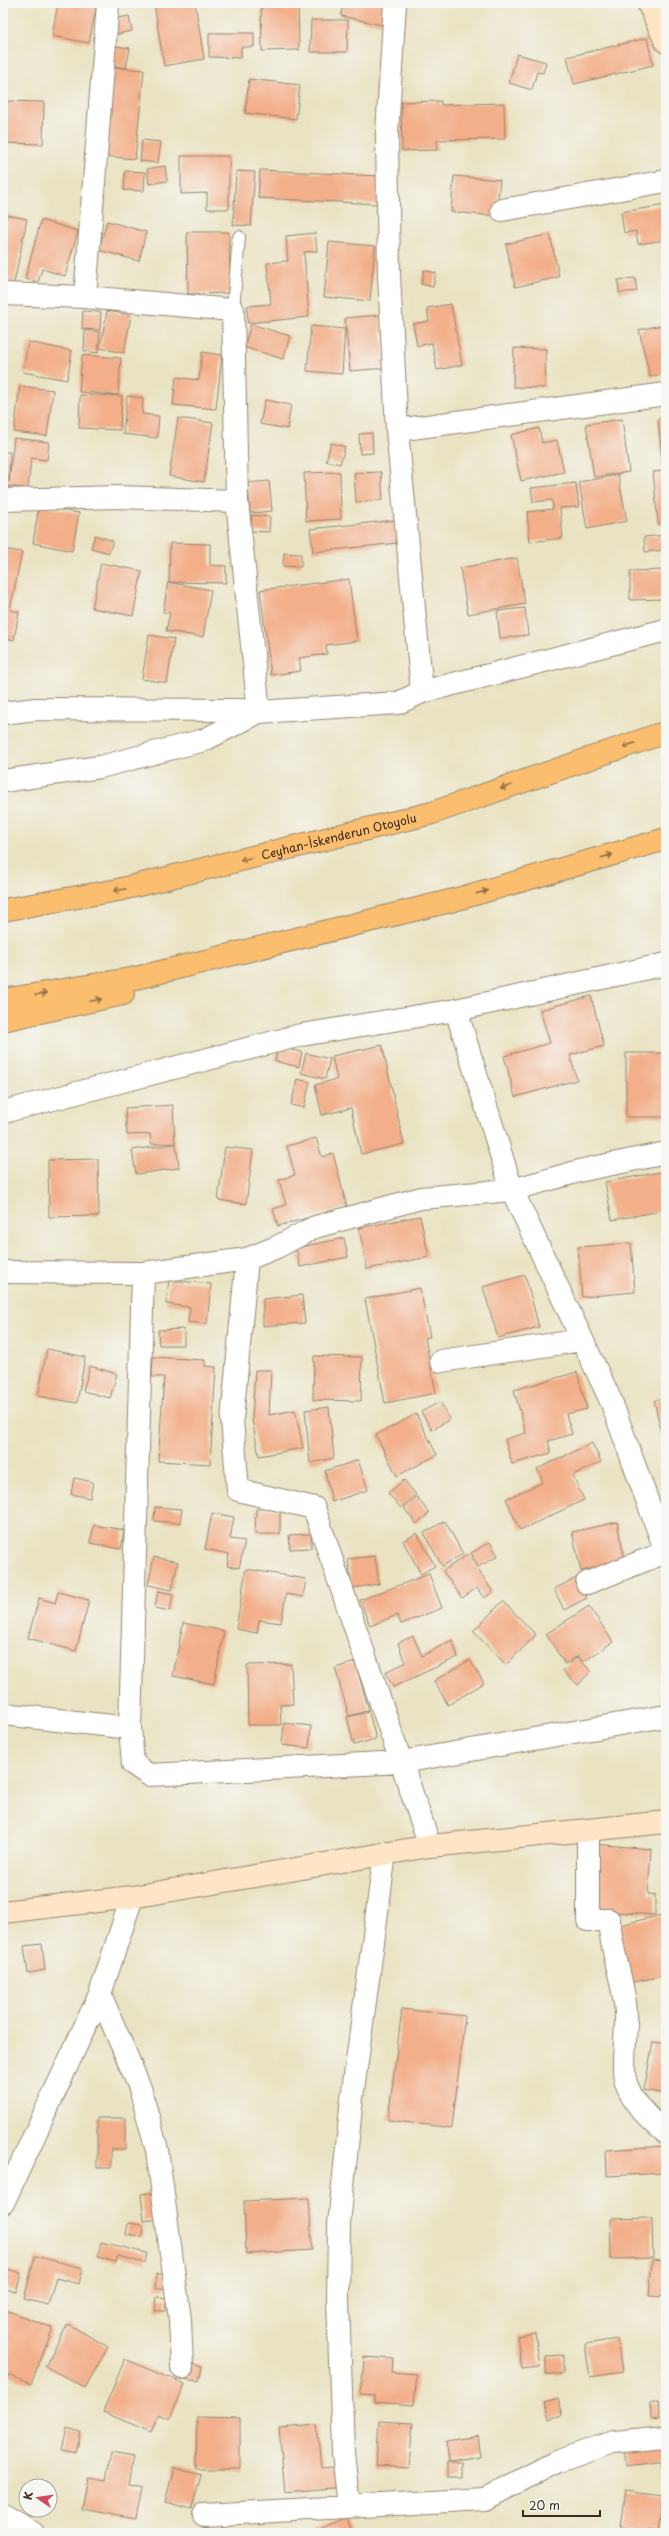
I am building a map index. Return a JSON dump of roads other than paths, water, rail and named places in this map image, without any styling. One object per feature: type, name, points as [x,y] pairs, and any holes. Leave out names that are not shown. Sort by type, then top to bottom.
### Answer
[{"type":"highway","name":"Ceyhan-İskenderun Otoyolu","points":[[3,910],[118,890],[432,813],[666,732]]},
{"type":"highway","points":[[3,1020],[144,990],[666,839]]},
{"type":"highway","points":[[3,1000],[136,978],[454,900]]},
{"type":"street","points":[[85,297],[108,3]]},
{"type":"street","points":[[395,3],[387,133],[389,275],[397,430],[422,692]]},
{"type":"street","points":[[648,3],[666,42]]},
{"type":"street","points":[[502,210],[666,181]]},
{"type":"street","points":[[3,294],[85,297],[233,310],[237,501],[259,712]]},
{"type":"street","points":[[397,430],[666,394]]},
{"type":"street","points":[[3,500],[118,497],[237,501]]},
{"type":"street","points":[[3,713],[36,709],[241,710],[259,712],[398,703],[422,692],[666,630]]},
{"type":"street","points":[[3,781],[100,767],[204,740],[259,712]]},
{"type":"street","points":[[3,1112],[301,1035],[456,1010],[666,964]]},
{"type":"street","points":[[456,1010],[512,1190],[611,1401],[666,1552],[587,1583]]},
{"type":"street","points":[[3,1272],[143,1273],[247,1259],[277,1247],[315,1228],[421,1198],[512,1190],[583,1170],[666,1153]]},
{"type":"street","points":[[247,1259],[232,1420],[238,1490],[314,1508],[430,1846]]},
{"type":"street","points":[[143,1273],[130,1728],[133,1764],[149,1775],[402,1762],[666,1716]]},
{"type":"street","points":[[441,1361],[582,1340]]},
{"type":"street","points":[[3,1714],[130,1728]]},
{"type":"street","points":[[3,1912],[132,1897],[430,1846],[666,1822]]},
{"type":"street","points":[[588,1831],[588,1920],[609,1920],[610,1938],[626,2012],[626,2083],[635,2100],[655,2124],[666,2133]]},
{"type":"street","points":[[349,2507],[343,2453],[338,2299],[339,2224],[352,2098],[384,1853]]},
{"type":"street","points":[[3,2203],[100,1994],[132,1897]]},
{"type":"street","points":[[100,1994],[140,2088],[157,2150],[180,2319],[182,2368]]},
{"type":"street","points":[[204,2515],[485,2499],[556,2462],[613,2442],[666,2437]]},
{"type":"street","points":[[3,2517],[33,2533]]},
{"type":"lane","points":[[233,310],[239,237]]}]
